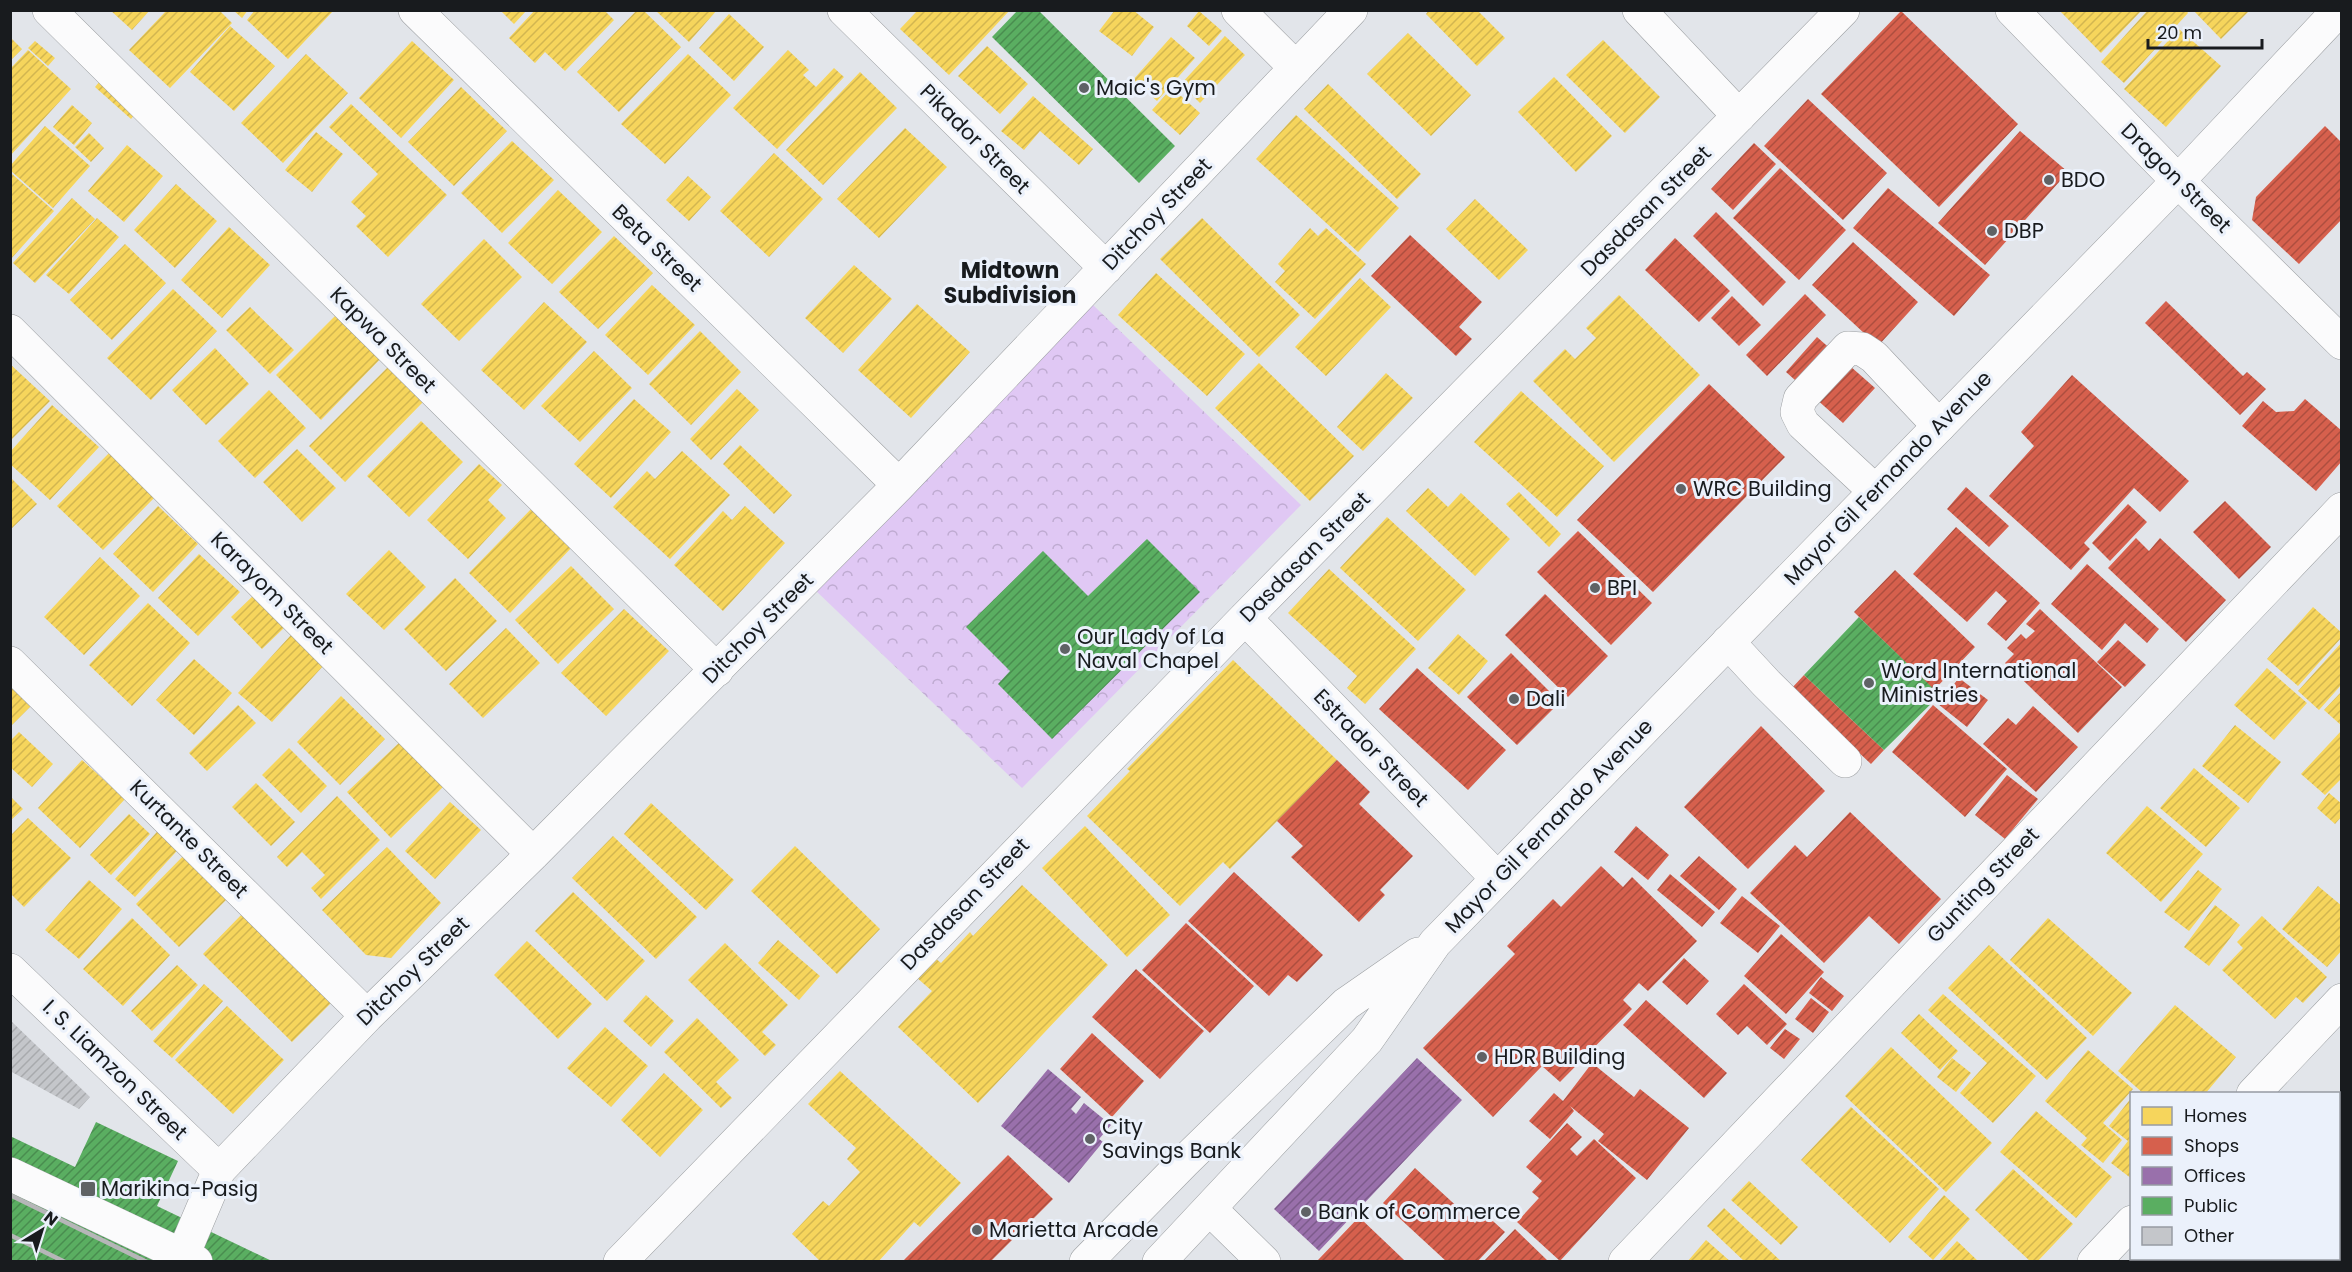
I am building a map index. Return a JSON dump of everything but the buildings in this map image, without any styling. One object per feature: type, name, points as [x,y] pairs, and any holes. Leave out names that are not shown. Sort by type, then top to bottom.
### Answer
[{"type":"street","name":"Kapwa Street","points":[[48,10],[717,670]]},
{"type":"street","name":"Beta Street","points":[[415,10],[899,485]]},
{"type":"street","name":"Pikador Street","points":[[844,10],[1106,268]]},
{"type":"street","points":[[1238,10],[1296,68]]},
{"type":"street","name":"Ditchoy Street","points":[[189,1258],[219,1170],[367,1016],[533,854],[899,485],[1351,10]]},
{"type":"street","points":[[1639,10],[1739,116]]},
{"type":"street","name":"Dasdasan Street","points":[[620,1262],[1245,618],[1843,10]]},
{"type":"street","name":"Dragon Street","points":[[2012,10],[2178,181],[2342,343]]},
{"type":"street","name":"Mayor Gil Fernando Avenue","points":[[1160,1262],[1367,1040],[1435,943],[2178,181],[2339,10]]},
{"type":"street","name":"Karayom Street","points":[[10,331],[533,854]]},
{"type":"street","points":[[1875,491],[1803,424],[1797,412],[1800,399],[1848,348],[1862,349],[1874,357],[1939,426]]},
{"type":"street","name":"Gunting Street","points":[[1625,1262],[2342,509]]},
{"type":"street","name":"Estrador Street","points":[[1245,618],[1497,878]]},
{"type":"street","points":[[1728,642],[1845,760]]},
{"type":"street","name":"Kurtante Street","points":[[10,663],[367,1016]]},
{"type":"street","name":"Mayor Gil Fernando Avenue","points":[[1086,1262],[1184,1162],[1346,1004],[1435,943]]},
{"type":"street","name":"I. S. Liamzon Street","points":[[10,970],[219,1170]]},
{"type":"street","points":[[2255,1092],[2342,1000]]},
{"type":"street","points":[[10,1174],[189,1258]]},
{"type":"street","points":[[1210,1209],[1264,1262]]},
{"type":"street","points":[[2094,1262],[2130,1224]]},
{"type":"green space","points":[[1093,305],[1301,505],[1022,788],[814,589]]},
{"type":"railway","points":[[10,1195],[147,1262]]},
{"type":"railway","points":[[10,1235],[65,1262]]},
{"type":"place","name":"Maic's Gym","points":[[1084,88]]},
{"type":"place","name":"BDO","points":[[2049,180]]},
{"type":"place","name":"DBP","points":[[1992,231]]},
{"type":"place","name":"WRC Building","points":[[1681,489]]},
{"type":"place","name":"BPI","points":[[1595,588]]},
{"type":"place","name":"Our Lady of La Naval Chapel","points":[[1065,649]]},
{"type":"place","name":"Word International Ministries","points":[[1869,683]]},
{"type":"place","name":"Dali","points":[[1514,699]]},
{"type":"place","name":"HDR Building","points":[[1482,1057]]},
{"type":"place","name":"City Savings Bank","points":[[1090,1139]]},
{"type":"place","name":"Marikina-Pasig","points":[[88,1189]]},
{"type":"place","name":"Bank of Commerce","points":[[1306,1212]]},
{"type":"place","name":"Marietta Arcade","points":[[977,1230]]},
{"type":"district","name":"Midtown Subdivision","points":[[1010,282]]}]
